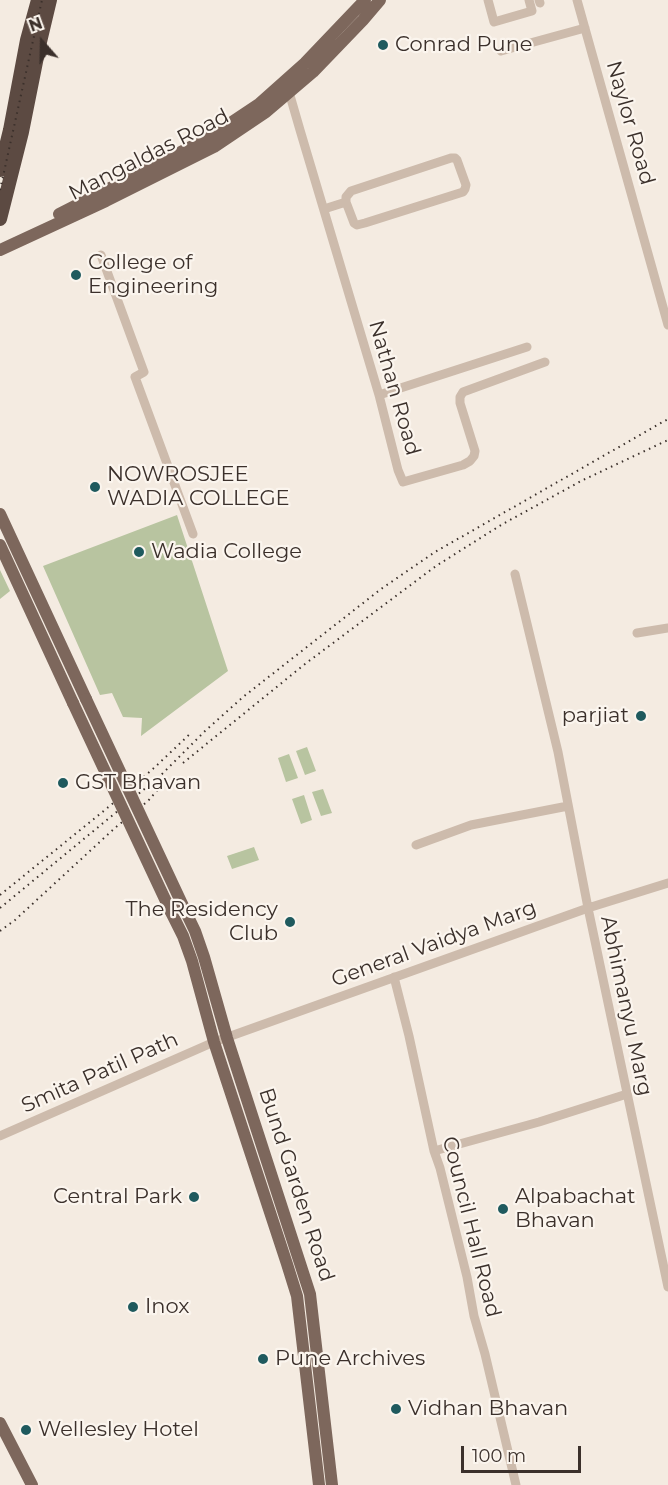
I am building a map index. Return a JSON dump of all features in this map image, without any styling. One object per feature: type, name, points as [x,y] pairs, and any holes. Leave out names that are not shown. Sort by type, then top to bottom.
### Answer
[{"type":"highway","points":[[0,170],[5,128],[38,0]]},
{"type":"highway","points":[[0,219],[22,132],[50,0]]},
{"type":"main road","name":"Mangaldas Road","points":[[0,250],[106,201],[214,147],[266,112],[305,63],[365,0]]},
{"type":"main road","name":"Mangaldas Road","points":[[0,242],[210,137],[313,72],[380,0]]},
{"type":"main road","name":"Bund Garden Road","points":[[0,514],[195,931],[204,957],[227,1038],[310,1294],[332,1485]]},
{"type":"main road","name":"Bund Garden Road","points":[[0,545],[183,936],[192,961],[214,1042],[297,1296],[319,1485]]},
{"type":"main road","points":[[0,1423],[32,1485]]},
{"type":"main road","points":[[0,1440],[23,1485]]},
{"type":"street","points":[[488,0],[494,22],[532,11],[529,0]]},
{"type":"street","name":"Naylor Road","points":[[577,0],[668,325]]},
{"type":"street","points":[[501,51],[585,28]]},
{"type":"street","name":"Nathan Road","points":[[285,88],[324,209],[403,482],[463,465],[474,456],[475,451],[460,403],[463,392],[545,362]]},
{"type":"street","points":[[451,158],[458,160],[466,185],[463,192],[357,225],[346,202],[348,193],[354,189],[451,158]]},
{"type":"street","points":[[324,209],[346,202]]},
{"type":"street","points":[[101,255],[144,372],[135,377],[193,534]]},
{"type":"street","points":[[379,394],[527,347]]},
{"type":"street","name":"Abhimanyu Marg","points":[[515,574],[558,752],[588,908],[668,1287]]},
{"type":"street","points":[[637,633],[668,627]]},
{"type":"street","points":[[416,845],[471,825],[568,806]]},
{"type":"street","name":"General Vaidya Marg","points":[[214,1042],[588,908],[668,883]]},
{"type":"street","name":"Council Hall Road","points":[[394,977],[516,1485]]},
{"type":"street","name":"Smita Patil Path","points":[[0,1136],[214,1042]]},
{"type":"street","points":[[434,1151],[539,1122],[627,1094]]},
{"type":"green space","points":[[177,515],[228,671],[141,736],[142,718],[123,717],[112,693],[100,695],[43,566]]},
{"type":"green space","points":[[0,570],[10,591],[0,599]]},
{"type":"green space","points":[[307,747],[316,771],[305,775],[296,751]]},
{"type":"green space","points":[[289,754],[298,778],[286,782],[278,758]]},
{"type":"green space","points":[[323,789],[332,813],[321,816],[312,792]]},
{"type":"green space","points":[[304,795],[312,820],[301,824],[292,799]]},
{"type":"green space","points":[[254,847],[259,860],[232,869],[227,856]]},
{"type":"railway","points":[[0,190],[42,0]]},
{"type":"railway","points":[[0,908],[159,777],[243,697],[381,589],[435,552],[668,419]]},
{"type":"railway","points":[[183,763],[305,664],[436,566],[501,525],[581,481],[668,440]]},
{"type":"railway","points":[[0,895],[111,805],[192,732]]},
{"type":"railway","points":[[0,931],[148,801],[166,780]]},
{"type":"place","name":"Conrad Pune","points":[[383,45]]},
{"type":"place","name":"College of Engineering","points":[[76,275]]},
{"type":"place","name":"NOWROSJEE WADIA COLLEGE","points":[[95,487]]},
{"type":"place","name":"Wadia College","points":[[139,552]]},
{"type":"place","name":"parjiat","points":[[641,716]]},
{"type":"place","name":"GST Bhavan","points":[[63,783]]},
{"type":"place","name":"The Residency Club","points":[[290,922]]},
{"type":"place","name":"Central Park","points":[[194,1197]]},
{"type":"place","name":"Alpabachat Bhavan","points":[[503,1209]]},
{"type":"place","name":"Inox","points":[[133,1307]]},
{"type":"place","name":"Pune Archives","points":[[263,1359]]},
{"type":"place","name":"Vidhan Bhavan","points":[[396,1409]]},
{"type":"place","name":"Wellesley Hotel","points":[[26,1430]]}]
